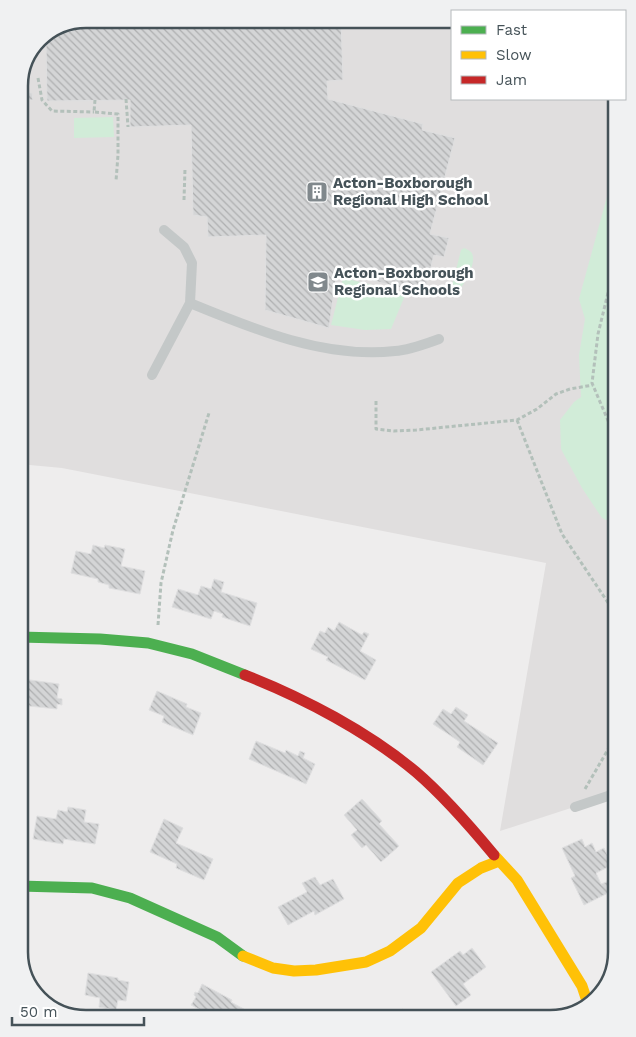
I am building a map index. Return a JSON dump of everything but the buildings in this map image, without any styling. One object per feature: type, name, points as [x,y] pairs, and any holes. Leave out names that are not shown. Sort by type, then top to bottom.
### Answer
[{"type":"street","points":[[28,637],[100,639],[148,643],[192,654],[251,677],[309,704],[365,735],[416,772],[463,817],[517,880],[582,986],[586,998]]},
{"type":"street","points":[[28,886],[92,888],[130,898],[217,937],[246,958],[273,968],[294,971],[316,970],[366,962],[390,951],[421,928],[458,883],[481,868],[499,861]]},
{"type":"lane","points":[[152,375],[190,303],[192,263],[184,247],[164,230]]},
{"type":"lane","points":[[190,303],[267,332],[318,348],[371,353],[396,351],[439,339]]},
{"type":"lane","points":[[575,807],[608,796]]},
{"type":"path","points":[[38,78],[42,100],[52,111],[118,114],[127,112]]},
{"type":"path","points":[[94,112],[95,100]]},
{"type":"path","points":[[126,100],[128,127]]},
{"type":"path","points":[[116,182],[118,114]]},
{"type":"path","points":[[184,200],[185,169]]},
{"type":"path","points":[[608,293],[598,334],[593,385],[608,420]]},
{"type":"path","points":[[376,401],[376,429],[394,431],[416,430],[517,420],[537,409],[556,394],[570,389],[593,385]]},
{"type":"path","points":[[157,645],[162,583],[173,530],[210,413]]},
{"type":"path","points":[[517,420],[562,534],[608,603]]},
{"type":"path","points":[[575,807],[608,750]]},
{"type":"shaded area","name":"Acton-Boxborough Regional Schools","points":[[86,27],[451,28],[451,100],[608,100],[608,796],[500,831],[546,563],[62,468],[28,465],[28,82],[33,60],[47,42],[57,35]]},
{"type":"green space","points":[[113,117],[114,137],[74,138],[74,118]]},
{"type":"green space","points":[[608,193],[608,521],[602,518],[582,488],[561,449],[560,420],[574,402],[581,397],[579,355],[585,319],[579,299]]},
{"type":"green space","points":[[464,248],[471,252],[473,262],[465,282],[453,295],[450,294],[461,250]]},
{"type":"green space","points":[[343,278],[406,293],[391,329],[365,330],[331,325]]},
{"type":"traffic: fast","points":[[28,637],[100,639],[148,643],[192,654],[245,675]]},
{"type":"traffic: fast","points":[[28,886],[92,888],[130,898],[217,937],[243,956]]},
{"type":"traffic: slow","points":[[494,855],[517,880],[582,986],[586,998]]},
{"type":"traffic: slow","points":[[243,956],[273,968],[294,971],[316,970],[366,962],[390,951],[421,928],[458,883],[481,868],[499,861]]},
{"type":"traffic: jam","points":[[245,675],[290,694],[335,717],[397,757],[437,791],[494,855]]},
{"type":"place","name":"Acton-Boxborough Regional High School","points":[[317,192]]},
{"type":"place","name":"Acton-Boxborough Regional Schools","points":[[318,282]]}]
